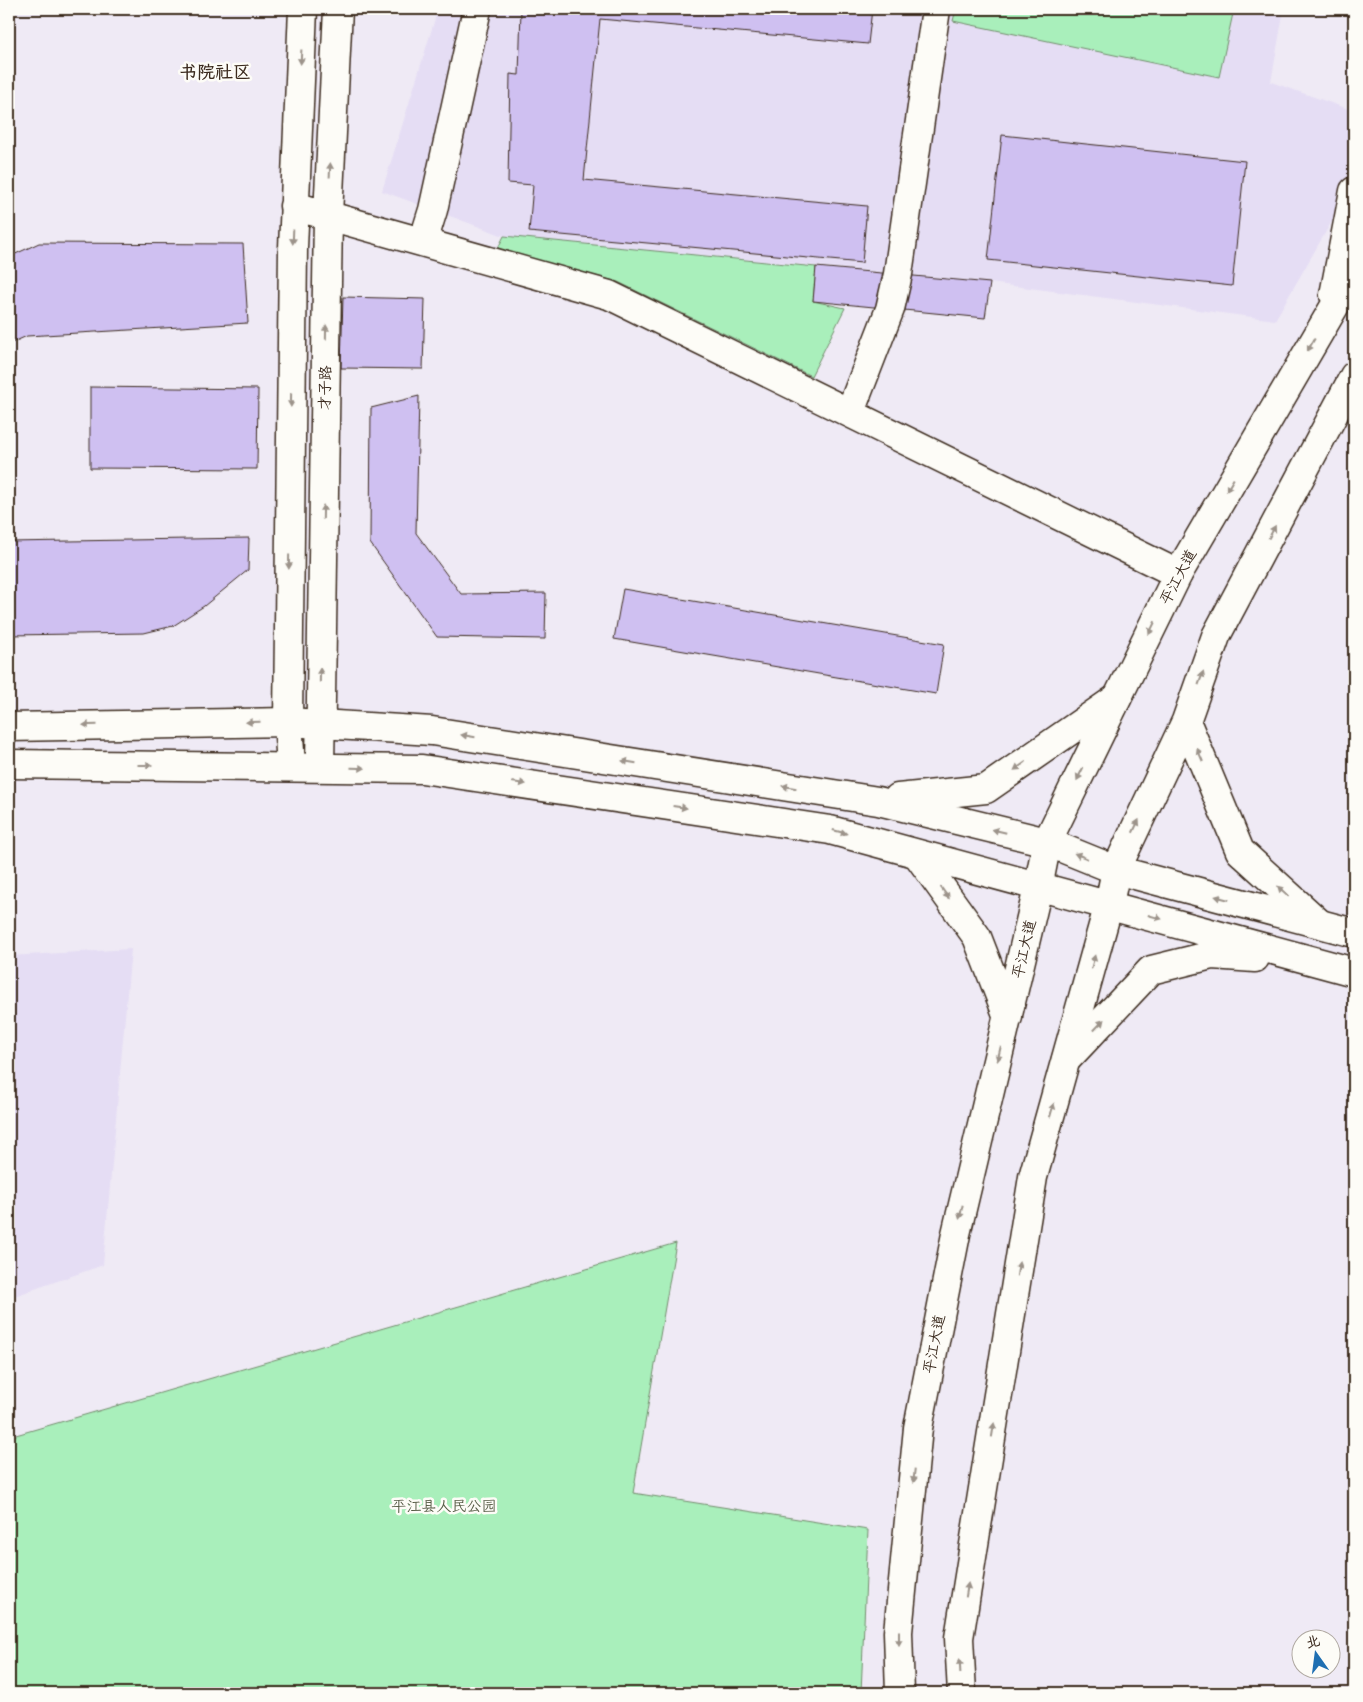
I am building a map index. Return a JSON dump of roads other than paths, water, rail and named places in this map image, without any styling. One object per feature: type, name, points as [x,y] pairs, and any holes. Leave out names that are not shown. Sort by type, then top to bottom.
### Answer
[{"type":"main road","points":[[291,766],[288,722],[294,206],[303,9]]},
{"type":"main road","name":"才子路","points":[[320,767],[319,723],[328,215],[338,9]]},
{"type":"main road","points":[[423,242],[433,210],[477,9]]},
{"type":"main road","points":[[850,412],[890,309],[898,274],[936,9]]},
{"type":"main road","points":[[1331,310],[1354,191]]},
{"type":"main road","points":[[294,206],[609,295],[1178,574]]},
{"type":"main road","name":"平江大道","points":[[900,1693],[898,1632],[918,1428],[956,1234],[1038,888],[1047,842],[1178,574],[1354,273]]},
{"type":"main road","points":[[962,1693],[959,1638],[1032,1187],[1116,870],[1186,721],[1216,636],[1354,376]]},
{"type":"main road","points":[[878,800],[986,789],[1117,698]]},
{"type":"main road","points":[[1186,721],[1240,851],[1319,924]]},
{"type":"main road","points":[[9,727],[288,722],[432,731],[878,800],[1047,842],[1116,870],[1354,932]]},
{"type":"main road","points":[[9,764],[291,766],[432,770],[830,830],[1038,888],[1108,904],[1312,962],[1354,972]]},
{"type":"main road","points":[[917,854],[977,938],[1008,1017]]},
{"type":"main road","points":[[1066,1060],[1151,970],[1212,955],[1312,962]]},
{"type":"district","name":"书院社区","points":[[215,72]]},
{"type":"park label","name":"平江县人民公园","points":[[444,1506]]}]
